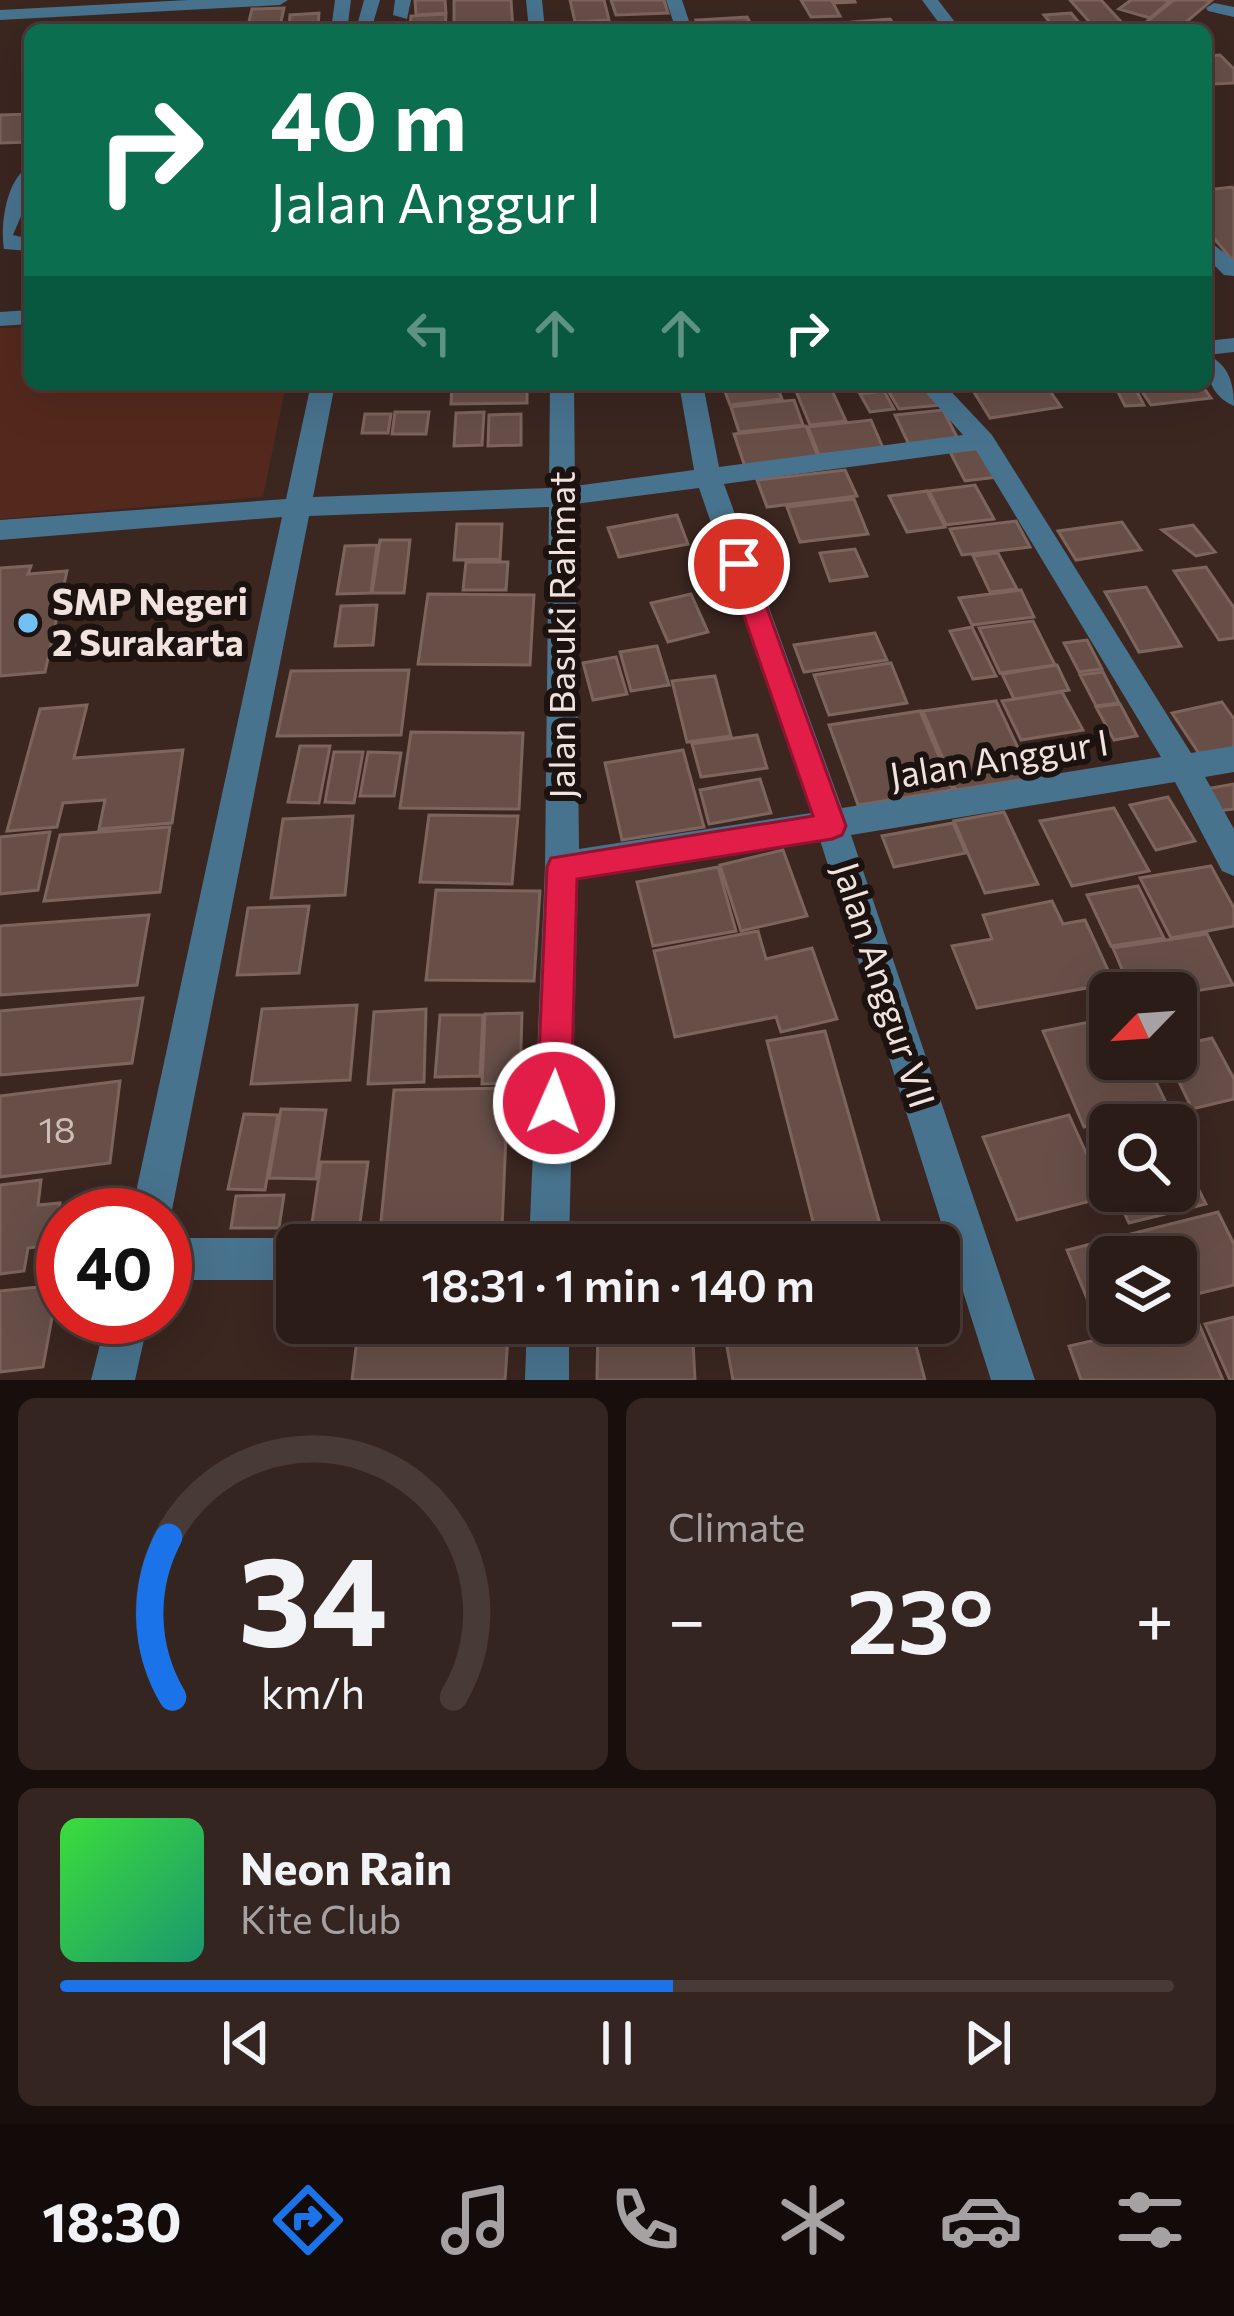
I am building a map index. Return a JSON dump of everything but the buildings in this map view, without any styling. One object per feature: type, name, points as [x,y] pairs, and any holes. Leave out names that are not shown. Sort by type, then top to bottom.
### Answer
[{"type":"street","points":[[0,15],[77,6],[101,10],[244,6],[280,0]]},
{"type":"street","points":[[930,0],[949,24]]},
{"type":"street","points":[[189,24],[193,5]]},
{"type":"street","points":[[131,24],[138,8]]},
{"type":"street","points":[[1214,8],[1234,12]]},
{"type":"street","points":[[95,24],[101,10]]},
{"type":"street","points":[[24,186],[2,236],[11,245],[24,245]]},
{"type":"street","points":[[1212,370],[1234,398]]},
{"type":"street","points":[[157,1188],[322,390]]},
{"type":"street","name":"Jalan Basuki Rahmat","points":[[550,1224],[562,867],[562,390]]},
{"type":"street","name":"Jalan Anggur VII","points":[[692,390],[708,476],[832,826],[1013,1380]]},
{"type":"street","points":[[936,390],[983,441],[1184,768],[1234,861]]},
{"type":"street","points":[[0,530],[297,507],[561,497],[983,441]]},
{"type":"street","name":"Jalan Anggur I","points":[[562,867],[1234,759]]},
{"type":"street","points":[[192,1259],[276,1258]]},
{"type":"street","points":[[113,1380],[122,1344]]},
{"type":"street","points":[[547,1380],[548,1344]]},
{"type":"shaded area","points":[[24,327],[24,390],[285,390],[263,497],[0,519],[0,328]]},
{"type":"place","name":"SMP Negeri 2 Surakarta","points":[[28,623]]},
{"type":"route","points":[[554,1103],[562,867],[832,826],[739,564]]}]
